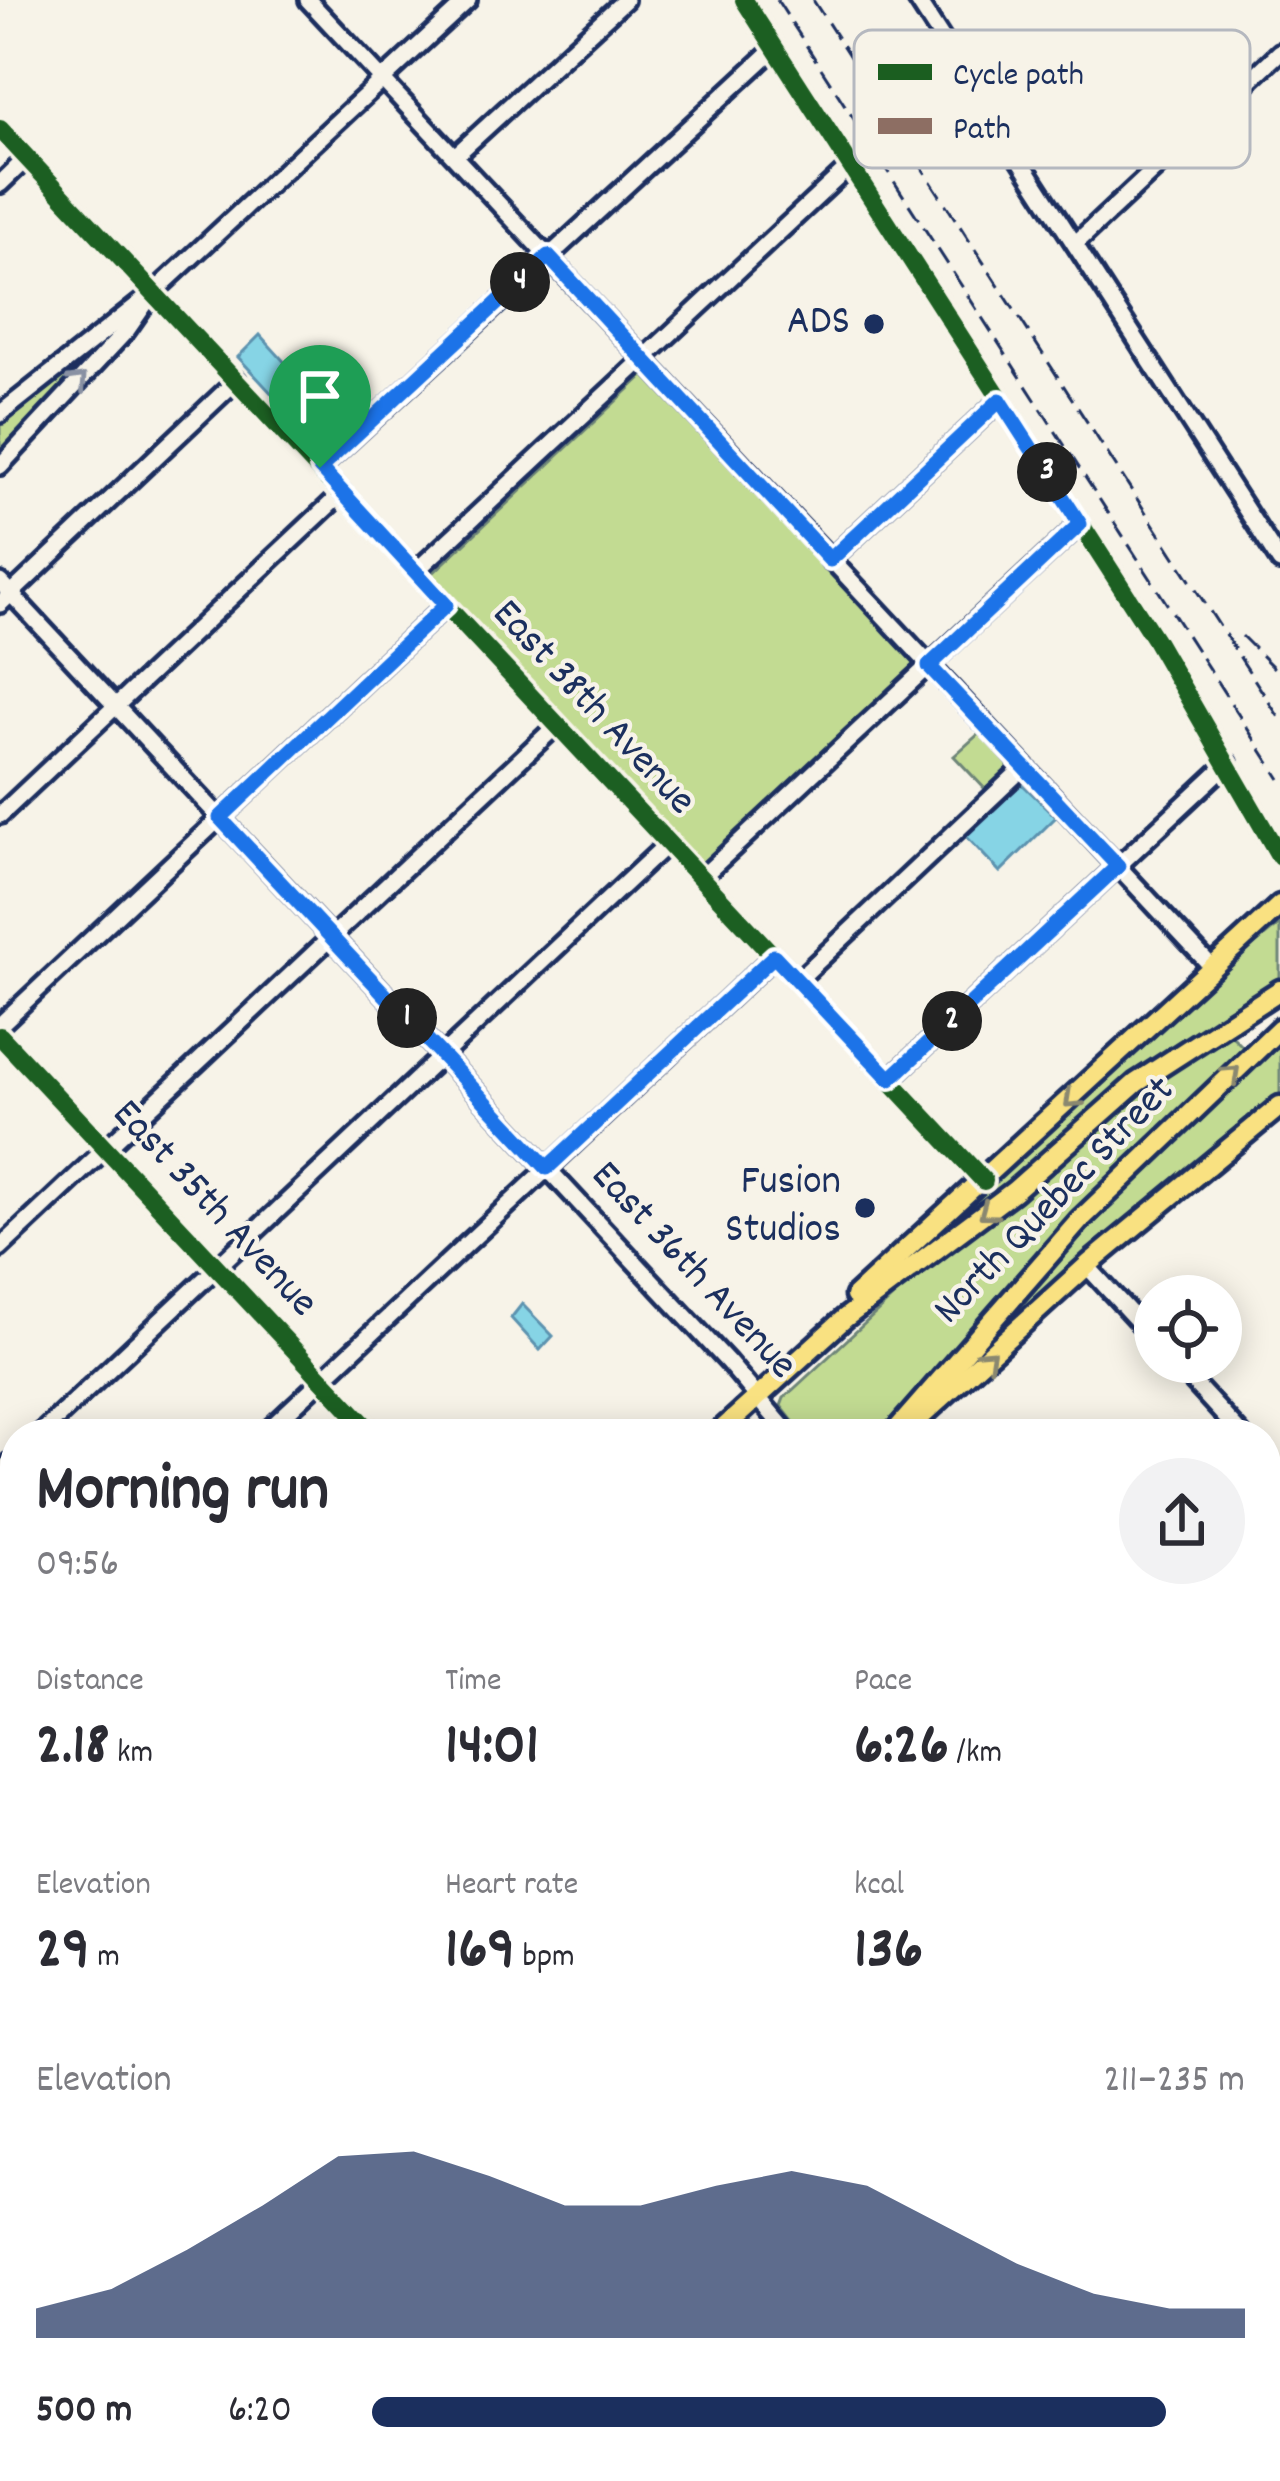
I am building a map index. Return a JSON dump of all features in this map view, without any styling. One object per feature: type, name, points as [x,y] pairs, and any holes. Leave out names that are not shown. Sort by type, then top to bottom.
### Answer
[{"type":"main road","points":[[813,1345],[841,1309],[1280,905]]},
{"type":"main road","name":"North Quebec Street","points":[[733,1419],[813,1345],[1014,1191],[1152,1071],[1280,990]]},
{"type":"main road","name":"North Quebec Street","points":[[910,1419],[1080,1220],[1280,1028]]},
{"type":"main road","points":[[914,1419],[1087,1265],[1280,1106]]},
{"type":"street","points":[[308,0],[1213,968]]},
{"type":"street","points":[[0,414],[154,292],[468,0]]},
{"type":"street","points":[[454,156],[625,0]]},
{"type":"street","points":[[744,0],[1080,524],[1228,763],[1280,857]]},
{"type":"street","points":[[917,0],[936,30]]},
{"type":"street","points":[[320,468],[775,48]]},
{"type":"street","points":[[1250,80],[1280,52]]},
{"type":"street","name":"East 38th Avenue","points":[[0,129],[984,1180]]},
{"type":"street","points":[[0,184],[27,158]]},
{"type":"street","points":[[415,572],[849,167]]},
{"type":"street","points":[[1026,168],[1280,562]]},
{"type":"street","points":[[1075,244],[1156,168]]},
{"type":"street","points":[[0,466],[127,330],[154,292]]},
{"type":"street","points":[[4,594],[233,383]]},
{"type":"street","points":[[830,560],[1000,400]]},
{"type":"street","points":[[0,815],[342,493]]},
{"type":"street","points":[[701,878],[1080,524]]},
{"type":"street","name":"East 36th Avenue","points":[[4,594],[116,706],[777,1419]]},
{"type":"street","points":[[0,1024],[446,605]]},
{"type":"street","points":[[0,1248],[557,724]]},
{"type":"street","points":[[890,1079],[1228,763]]},
{"type":"street","points":[[797,980],[1024,767]]},
{"type":"street","points":[[56,1419],[668,843]]},
{"type":"street","points":[[280,1419],[774,956]]},
{"type":"street","name":"East 35th Avenue","points":[[0,1036],[359,1419]]},
{"type":"street","points":[[1087,1265],[1134,1317]]},
{"type":"street","points":[[1194,1383],[1225,1419]]},
{"type":"green space","points":[[139,306],[0,455],[0,422]]},
{"type":"green space","points":[[644,375],[917,665],[703,867],[430,576]]},
{"type":"green space","points":[[981,732],[1009,766],[987,791],[954,756]]},
{"type":"green space","points":[[1280,924],[1280,981],[1148,1063],[988,1203],[913,1256],[1214,977]]},
{"type":"green space","points":[[1230,1034],[1246,1050],[1106,1183],[895,1419],[791,1419],[781,1406],[784,1398],[914,1278],[1008,1209],[1133,1099]]},
{"type":"green space","points":[[1280,1043],[1280,1094],[954,1378],[1138,1173]]},
{"type":"water","points":[[260,335],[300,379],[284,399],[275,397],[238,357]]},
{"type":"water","points":[[1022,784],[1056,817],[1000,872],[965,835]]},
{"type":"water","points":[[522,1304],[553,1336],[540,1350],[511,1318]]},
{"type":"railway","points":[[777,0],[854,119]]},
{"type":"railway","points":[[813,0],[854,63]]},
{"type":"railway","points":[[885,168],[1280,779]]},
{"type":"railway","points":[[922,168],[1280,719]]},
{"type":"railway","points":[[1242,636],[1280,674]]},
{"type":"cycle path","points":[[744,0],[1154,638],[1280,857]]},
{"type":"cycle path","points":[[0,129],[984,1181]]},
{"type":"cycle path","points":[[0,1036],[359,1419]]},
{"type":"place","name":"ADS","points":[[874,324]]},
{"type":"place","name":"Fusion Studios","points":[[865,1208]]},
{"type":"route","points":[[548,256],[830,560],[1000,400],[1080,524],[929,666],[1118,866],[890,1079],[774,956],[547,1168],[220,818],[446,605],[320,468],[548,256]]}]
